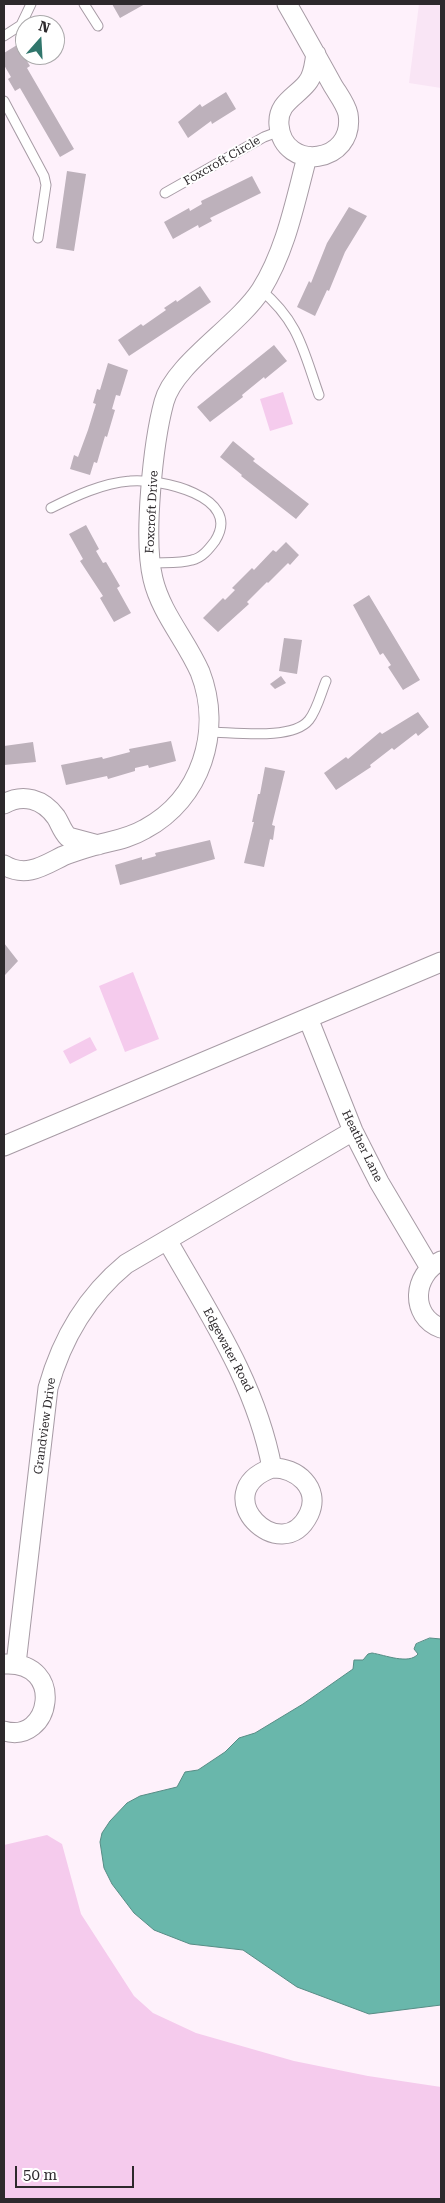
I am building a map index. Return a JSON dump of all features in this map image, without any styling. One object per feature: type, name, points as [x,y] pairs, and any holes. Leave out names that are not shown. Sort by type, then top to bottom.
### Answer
[{"type":"street","points":[[287,4],[316,54],[345,106],[348,127],[342,143],[334,151],[319,157],[307,157],[292,150],[284,141],[280,131],[279,119],[282,108],[289,99],[308,82],[316,54]]},
{"type":"street","name":"Foxcroft Drive","points":[[4,865],[17,871],[35,870],[71,853],[123,840],[147,829],[177,805],[190,790],[198,774],[206,748],[208,732],[207,709],[199,672],[163,607],[154,586],[150,563],[149,528],[152,482],[164,403],[172,383],[242,314],[261,290],[286,234],[307,157]]},
{"type":"street","name":"Foxcroft Drive","points":[[4,804],[24,798],[36,800],[51,810],[68,837],[99,845]]},
{"type":"street","points":[[4,1146],[441,962]]},
{"type":"street","name":"Heather Lane","points":[[308,1018],[353,1131],[383,1189],[435,1264],[422,1277],[418,1288],[418,1300],[422,1311],[429,1321],[441,1328]]},
{"type":"street","name":"Grandview Drive","points":[[4,1731],[20,1731],[30,1727],[39,1719],[45,1708],[44,1684],[32,1671],[10,1664],[48,1388],[53,1369],[68,1333],[94,1294],[126,1264],[353,1131]]},
{"type":"street","name":"Edgewater Road","points":[[168,1240],[247,1382],[267,1440],[272,1468]]},
{"type":"lane","points":[[4,36],[21,25],[31,4]]},
{"type":"lane","points":[[84,4],[98,26]]},
{"type":"lane","points":[[4,101],[44,176],[46,184],[38,238]]},
{"type":"lane","name":"Foxcroft Circle","points":[[165,193],[264,137],[280,131]]},
{"type":"lane","points":[[261,290],[287,315],[305,352],[319,395]]},
{"type":"lane","points":[[51,508],[79,494],[122,482],[152,482],[186,489],[203,496],[216,510],[219,526],[214,543],[200,557],[182,562],[150,563]]},
{"type":"lane","points":[[208,732],[271,733],[298,728],[309,720],[326,681]]},
{"type":"shaded area","points":[[419,4],[441,4],[441,88],[409,83]]},
{"type":"shaded area","points":[[283,392],[293,424],[270,431],[260,399]]},
{"type":"shaded area","points":[[133,972],[159,1039],[125,1052],[99,986]]},
{"type":"shaded area","points":[[90,1037],[97,1050],[70,1064],[63,1051]]},
{"type":"shaded area","points":[[430,1638],[441,1639],[441,2005],[369,2014],[297,1987],[243,1950],[190,1944],[154,1930],[134,1913],[112,1884],[104,1868],[100,1842],[102,1833],[110,1821],[127,1803],[140,1796],[177,1787],[185,1772],[198,1770],[225,1752],[239,1738],[255,1733],[303,1704],[353,1669],[354,1660],[363,1660],[368,1654],[372,1653],[409,1659],[418,1654],[414,1649],[416,1644]]},
{"type":"shaded area","points":[[47,1835],[62,1844],[81,1914],[134,1996],[153,2013],[196,2033],[294,2061],[368,2076],[441,2087],[441,2199],[4,2199],[4,1845]]},
{"type":"building","points":[[112,4],[145,4],[120,18]]},
{"type":"building","points":[[15,46],[15,65],[29,65],[27,68],[74,149],[60,157],[20,88],[15,91],[8,79],[11,77],[4,65],[4,53]]},
{"type":"building","points":[[226,92],[236,109],[212,124],[211,121],[188,138],[178,122],[200,104],[202,107]]},
{"type":"building","points":[[67,171],[86,174],[74,251],[56,248]]},
{"type":"building","points":[[252,176],[261,193],[210,218],[212,221],[199,228],[198,225],[173,239],[164,222],[189,208],[190,211],[202,204],[201,201]]},
{"type":"building","points":[[349,207],[367,216],[345,252],[329,291],[327,290],[315,316],[297,307],[309,281],[311,283],[327,243]]},
{"type":"building","points":[[200,286],[211,302],[129,356],[118,340],[141,324],[143,326],[166,310],[164,308],[176,300],[177,302]]},
{"type":"building","points":[[274,345],[287,361],[265,379],[264,377],[242,395],[243,397],[210,422],[197,407]]},
{"type":"building","points":[[108,363],[128,370],[120,396],[116,395],[112,409],[115,410],[107,437],[105,436],[97,463],[94,462],[90,475],[70,469],[74,455],[78,457],[88,430],[96,404],[93,403],[97,389],[100,390]]},
{"type":"building","points":[[233,441],[255,459],[253,461],[309,504],[296,519],[220,457]]},
{"type":"building","points":[[86,525],[99,549],[96,551],[103,563],[106,562],[120,586],[117,588],[131,613],[114,622],[100,598],[103,596],[80,561],[83,559],[69,534]]},
{"type":"building","points":[[286,542],[299,555],[290,565],[288,563],[267,582],[247,602],[249,604],[218,632],[203,618],[223,598],[225,600],[235,590],[232,588],[252,568],[254,570],[273,550],[276,552]]},
{"type":"building","points":[[369,595],[420,680],[403,690],[388,667],[391,665],[383,653],[380,655],[353,605]]},
{"type":"building","points":[[284,638],[302,640],[297,674],[279,671]]},
{"type":"building","points":[[281,676],[286,683],[275,689],[270,684]]},
{"type":"building","points":[[418,712],[429,727],[418,736],[416,733],[394,750],[392,748],[370,765],[371,767],[336,790],[324,773],[346,757],[348,759],[380,732],[382,734]]},
{"type":"building","points":[[171,741],[176,761],[149,768],[148,765],[135,768],[135,771],[108,779],[107,776],[66,785],[61,765],[102,757],[103,759],[130,752],[129,749]]},
{"type":"building","points":[[33,742],[36,762],[4,765],[4,746]]},
{"type":"building","points":[[265,767],[285,771],[272,825],[275,826],[273,840],[270,839],[264,867],[244,863]]},
{"type":"building","points":[[210,840],[215,859],[120,885],[115,865],[142,857],[142,860],[156,856],[155,853]]},
{"type":"building","points":[[4,943],[18,961],[5,975],[4,974]]}]
